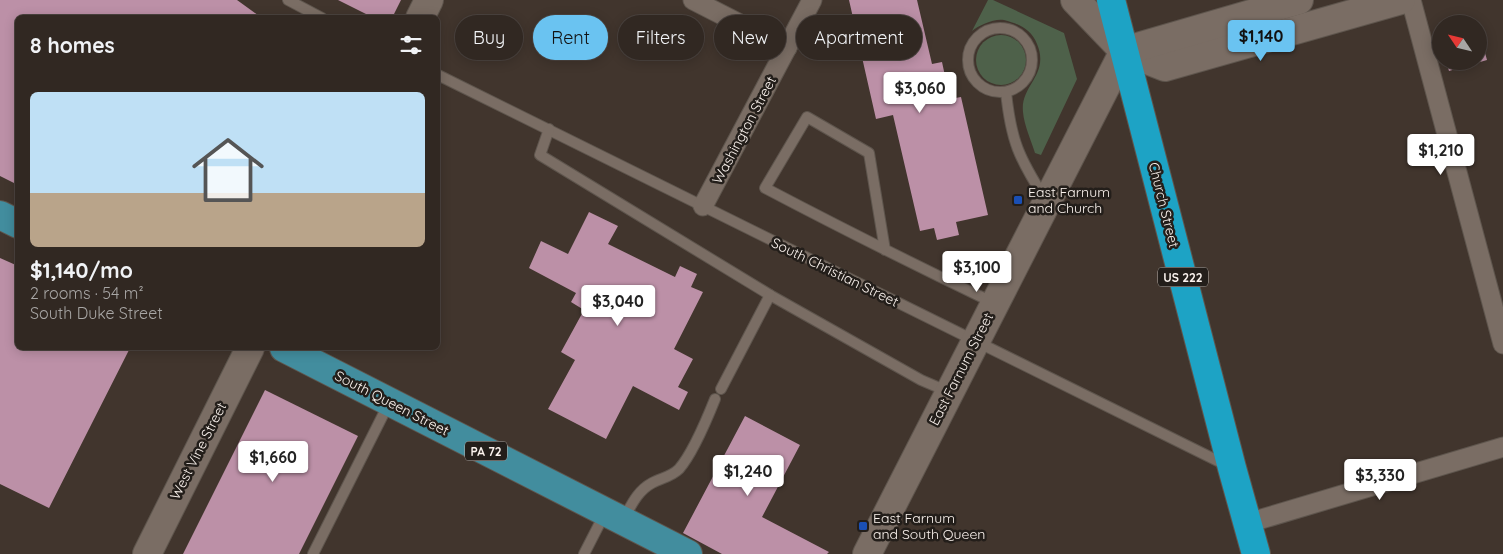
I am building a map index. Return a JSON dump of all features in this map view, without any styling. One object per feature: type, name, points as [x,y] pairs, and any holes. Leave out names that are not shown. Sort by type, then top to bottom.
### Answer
[{"type":"highway","name":"Church Street","points":[[1110,0],[1256,554]]},
{"type":"main road","points":[[0,215],[15,222]]},
{"type":"main road","name":"South Queen Street","points":[[288,350],[688,554]]},
{"type":"street","points":[[422,15],[429,0]]},
{"type":"street","points":[[693,0],[787,48]]},
{"type":"street","name":"Washington Street","points":[[703,206],[812,0]]},
{"type":"street","points":[[1075,0],[1124,51],[1165,67],[1401,0]]},
{"type":"street","points":[[1124,51],[1299,0]]},
{"type":"street","points":[[1411,0],[1503,344]]},
{"type":"street","name":"East Farnum Street","points":[[867,554],[1124,51]]},
{"type":"street","name":"West Vine Street","points":[[147,554],[249,350]]},
{"type":"street","points":[[1248,523],[1503,446]]},
{"type":"lane","points":[[288,0],[316,15]]},
{"type":"lane","points":[[1002,28],[1021,35],[1032,53],[1033,63],[1024,82],[1006,92],[995,92],[985,88],[970,72],[968,62],[969,51],[982,33],[991,29],[1002,28]]},
{"type":"lane","name":"South Christian Street","points":[[440,76],[1232,468]]},
{"type":"lane","points":[[1006,92],[1009,123],[1022,163],[1047,202]]},
{"type":"lane","points":[[885,250],[869,153],[807,117],[765,188],[885,250],[995,303]]},
{"type":"lane","points":[[549,129],[540,155],[770,295],[922,380],[950,392]]},
{"type":"lane","points":[[721,389],[770,295]]},
{"type":"lane","points":[[584,554],[614,516],[639,492],[652,483],[669,477],[679,468],[705,423],[715,399]]},
{"type":"lane","points":[[313,554],[390,402]]},
{"type":"green space","points":[[988,0],[993,0],[1064,33],[1077,79],[1041,155],[1035,153],[1023,112],[1026,94],[1040,64],[1037,44],[1031,34],[1024,28],[1004,20],[987,22],[972,31]]},
{"type":"green space","points":[[1006,35],[1019,42],[1025,50],[1025,70],[1019,78],[1011,84],[996,85],[983,78],[977,70],[976,55],[983,42],[991,36]]},
{"type":"building","points":[[0,0],[237,0],[258,15],[15,15],[15,184],[0,176]]},
{"type":"building","points":[[338,0],[401,0],[394,15],[368,15]]},
{"type":"building","points":[[849,0],[917,0],[921,15],[852,15]]},
{"type":"building","points":[[922,21],[932,64],[942,62],[950,99],[961,97],[988,215],[956,222],[959,235],[937,240],[934,228],[920,231],[893,115],[876,119],[863,60],[922,60]]},
{"type":"building","points":[[589,212],[618,226],[608,244],[675,277],[680,266],[697,274],[691,287],[703,292],[674,349],[693,359],[678,387],[688,392],[679,410],[633,386],[606,439],[548,409],[575,360],[561,352],[584,310],[571,302],[576,293],[529,268],[541,241],[568,254]]},
{"type":"building","points":[[0,258],[15,265],[15,350],[129,350],[49,508],[0,484]]},
{"type":"building","points":[[265,390],[358,436],[299,554],[183,554]]},
{"type":"building","points":[[745,416],[800,445],[762,517],[829,552],[827,554],[722,554],[683,533]]},
{"type":"place","name":"East Farnum and Church","points":[[1018,200]]},
{"type":"place","name":"East Farnum and South Queen","points":[[863,526]]}]
